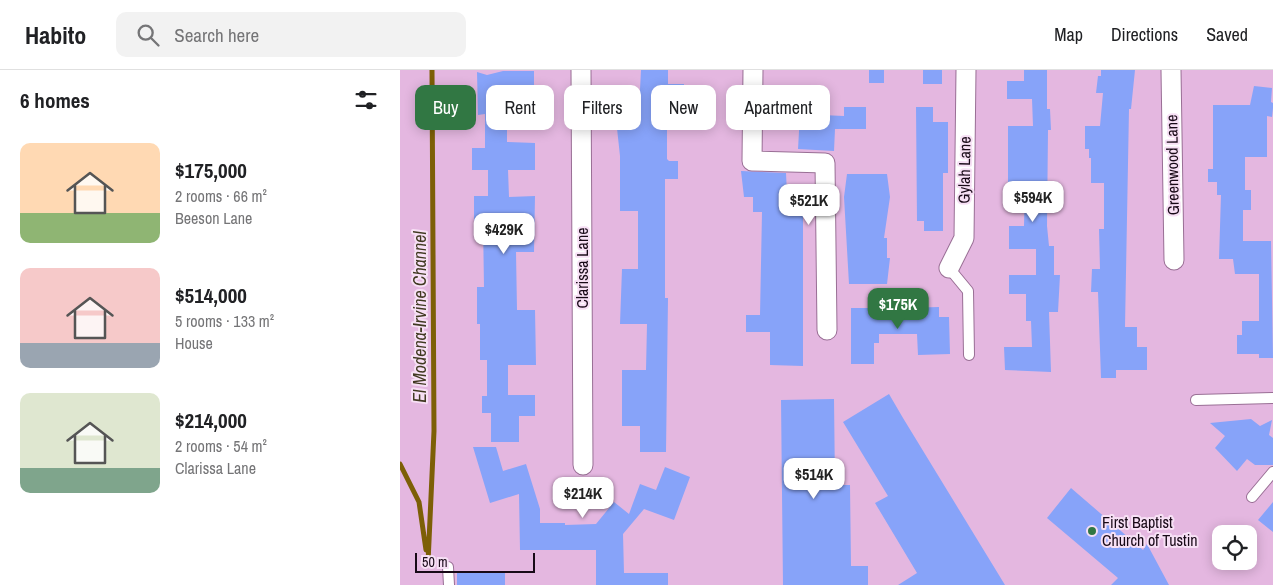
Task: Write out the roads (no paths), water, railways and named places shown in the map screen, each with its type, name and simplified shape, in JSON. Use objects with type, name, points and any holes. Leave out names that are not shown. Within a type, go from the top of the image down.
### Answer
[{"type":"street","name":"Clarissa Lane","points":[[581,70],[582,466]]},
{"type":"street","points":[[753,70],[752,161],[825,163],[827,330]]},
{"type":"street","name":"Gylah Lane","points":[[949,268],[964,238],[966,70]]},
{"type":"street","name":"Greenwood Lane","points":[[1171,70],[1174,260]]},
{"type":"lane","points":[[949,268],[968,291],[969,355]]},
{"type":"lane","points":[[1196,400],[1273,398]]},
{"type":"lane","points":[[1252,497],[1273,472]]},
{"type":"lane","points":[[448,568],[449,585]]},
{"type":"waterway","name":"El Modena-Irvine Channel","points":[[428,563],[434,431],[432,70]]},
{"type":"waterway","points":[[400,464],[419,502],[426,550]]},
{"type":"place","name":"First Baptist Church of Tustin","points":[[1092,531]]}]
